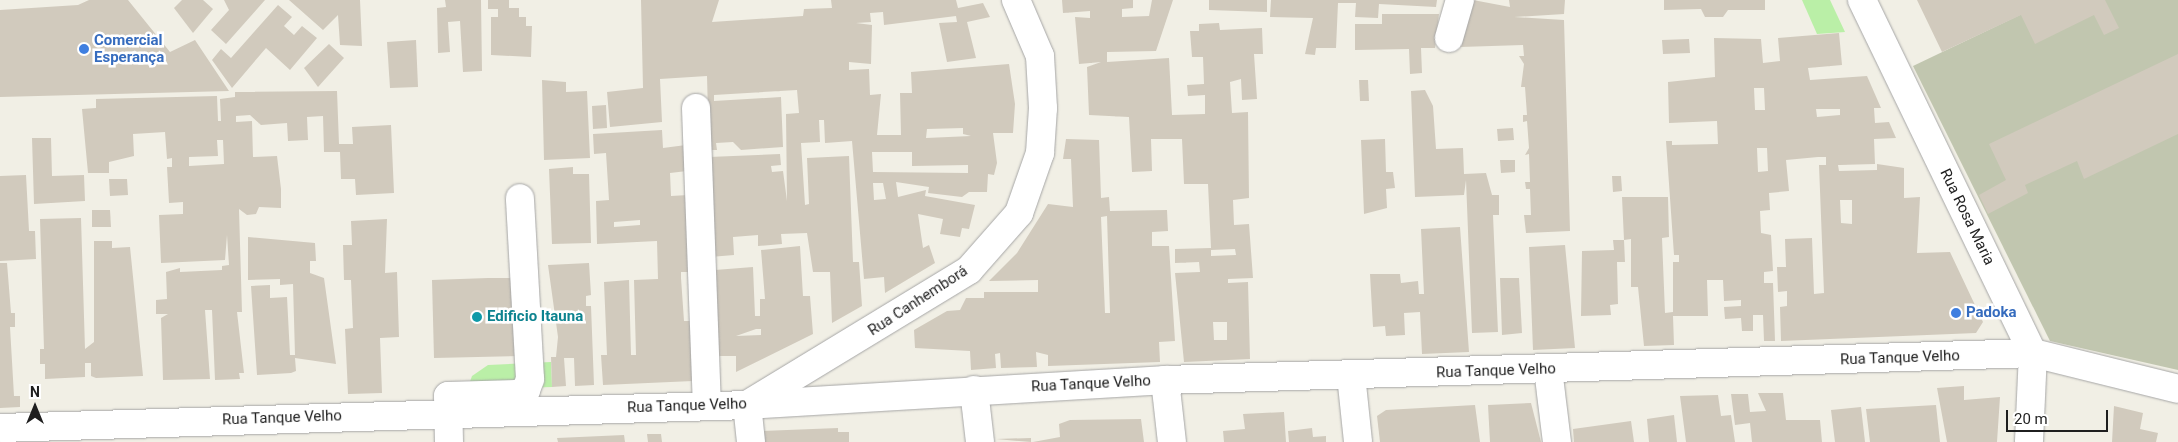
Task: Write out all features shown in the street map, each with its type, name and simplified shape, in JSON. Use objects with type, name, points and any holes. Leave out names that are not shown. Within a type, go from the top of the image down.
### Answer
[{"type":"street","name":"Rua Canhemborá","points":[[747,404],[968,270],[1018,213],[1040,153],[1043,108],[1040,56],[1016,0]]},
{"type":"street","points":[[1449,38],[1460,0]]},
{"type":"street","name":"Rua Rosa Maria","points":[[1862,0],[2034,353],[2029,442]]},
{"type":"street","points":[[696,108],[707,406]]},
{"type":"street","points":[[449,442],[446,413],[448,396],[517,394],[526,390],[530,379],[520,198]]},
{"type":"street","name":"Rua Tanque Velho","points":[[0,428],[132,433],[446,413],[707,406],[1165,380],[2034,353],[2178,389]]},
{"type":"street","points":[[1548,369],[1558,442]]},
{"type":"street","points":[[1351,375],[1358,442]]},
{"type":"street","points":[[1165,380],[1172,442]]},
{"type":"street","points":[[974,390],[980,442]]},
{"type":"street","points":[[747,404],[751,442]]},
{"type":"shaded area","points":[[2051,0],[2178,0],[2178,370],[2050,341],[1913,66]]},
{"type":"green space","points":[[1802,0],[1830,0],[1845,32],[1817,34]]},
{"type":"green space","points":[[551,362],[552,387],[467,390],[472,376],[488,365]]},
{"type":"building","name":"Comercial Esperança","points":[[89,0],[128,0],[170,52],[195,40],[229,91],[0,97],[0,10],[78,5]]},
{"type":"building","points":[[182,0],[203,0],[213,9],[193,33],[174,8]]},
{"type":"building","points":[[224,0],[265,0],[226,44],[211,30],[229,10]]},
{"type":"building","points":[[289,0],[360,0],[362,46],[340,45],[338,15],[323,30]]},
{"type":"building","points":[[445,0],[481,0],[482,71],[463,72],[460,21],[448,22],[450,52],[438,53],[437,8],[446,7]]},
{"type":"building","points":[[488,0],[509,0],[509,8],[519,8],[519,17],[526,17],[526,26],[532,26],[531,57],[491,55],[491,17],[498,17],[498,9],[488,9]]},
{"type":"building","points":[[641,0],[719,0],[712,22],[803,16],[804,9],[832,8],[831,0],[956,0],[958,8],[983,3],[990,17],[967,22],[976,58],[947,62],[939,23],[957,22],[956,16],[884,25],[883,12],[870,13],[871,22],[856,23],[872,25],[871,64],[849,62],[849,70],[869,69],[870,95],[881,94],[877,135],[901,135],[900,93],[912,93],[911,72],[1009,64],[1015,104],[1013,133],[993,133],[997,163],[994,175],[988,174],[987,192],[969,192],[962,197],[928,193],[929,187],[896,182],[898,197],[926,190],[925,196],[975,205],[969,229],[962,228],[960,237],[940,234],[943,219],[918,214],[923,248],[929,245],[935,263],[885,293],[884,277],[864,279],[852,141],[825,143],[824,120],[819,120],[820,142],[801,143],[805,205],[809,204],[807,158],[849,156],[853,262],[859,262],[862,306],[832,323],[830,272],[813,272],[807,233],[781,234],[782,244],[758,246],[758,235],[733,237],[734,255],[710,257],[709,157],[780,154],[781,165],[771,166],[772,172],[783,171],[787,201],[786,114],[799,113],[797,90],[714,95],[714,101],[781,97],[783,147],[741,150],[733,142],[716,143],[717,150],[709,150],[707,76],[660,79],[662,122],[610,127],[607,92],[643,88]],"holes":[[[963,128],[963,134],[971,136],[926,138],[927,129]],[[872,152],[912,152],[912,166],[968,165],[968,173],[873,172]],[[873,183],[883,183],[886,199],[874,200]]]},
{"type":"building","points":[[1062,0],[1133,0],[1133,8],[1122,9],[1122,17],[1149,16],[1152,0],[1173,0],[1156,51],[1107,52],[1107,62],[1169,58],[1172,115],[1205,114],[1205,95],[1188,96],[1187,85],[1204,84],[1203,57],[1192,57],[1190,31],[1199,31],[1199,24],[1219,23],[1220,30],[1262,28],[1263,54],[1254,54],[1257,99],[1242,100],[1241,79],[1230,82],[1232,113],[1248,112],[1249,198],[1233,200],[1234,225],[1249,224],[1253,278],[1228,279],[1228,283],[1248,282],[1250,359],[1184,362],[1175,273],[1200,272],[1199,262],[1175,263],[1175,249],[1211,248],[1208,184],[1184,184],[1182,139],[1151,139],[1152,171],[1132,172],[1129,117],[1089,115],[1087,67],[1101,62],[1079,64],[1075,17],[1090,18],[1090,11],[1063,13]],"holes":[[[1235,249],[1236,255],[1211,256],[1211,250]],[[1213,322],[1227,322],[1227,340],[1214,340]]]},
{"type":"building","points":[[1209,0],[1267,0],[1267,12],[1209,10]]},
{"type":"building","points":[[1271,0],[1437,0],[1436,7],[1379,4],[1378,18],[1355,17],[1356,3],[1338,3],[1336,48],[1316,48],[1315,55],[1305,54],[1313,18],[1270,17]]},
{"type":"building","points":[[1473,0],[1510,7],[1509,0],[1565,0],[1564,14],[1514,17],[1564,20],[1570,231],[1526,233],[1524,215],[1531,215],[1530,189],[1526,189],[1525,182],[1530,182],[1529,154],[1525,155],[1529,148],[1527,121],[1523,122],[1523,115],[1527,115],[1525,87],[1521,87],[1524,64],[1519,56],[1524,56],[1523,45],[1460,47]]},
{"type":"building","points":[[1664,0],[1765,0],[1765,10],[1728,10],[1723,17],[1705,17],[1701,9],[1664,10]]},
{"type":"building","points":[[1917,0],[2105,0],[2119,28],[2104,35],[2094,15],[2035,44],[2021,15],[1942,52]]},
{"type":"building","points":[[278,5],[292,17],[284,26],[294,35],[302,26],[317,38],[290,70],[266,48],[232,88],[212,60],[221,49],[231,58]]},
{"type":"building","points":[[1382,14],[1439,14],[1435,48],[1421,48],[1422,73],[1410,74],[1409,49],[1355,50],[1355,24],[1382,24]]},
{"type":"building","points":[[1839,33],[1842,65],[1808,68],[1810,80],[1867,76],[1881,108],[1874,108],[1875,123],[1889,122],[1896,138],[1874,139],[1875,164],[1838,165],[1839,171],[1877,170],[1877,164],[1904,168],[1904,198],[1920,197],[1917,253],[1950,252],[1983,322],[1976,333],[1781,341],[1780,307],[1787,306],[1787,291],[1778,292],[1777,267],[1786,267],[1785,239],[1812,238],[1814,294],[1824,293],[1819,165],[1826,165],[1826,157],[1818,157],[1786,160],[1789,191],[1769,193],[1770,210],[1760,211],[1761,233],[1771,235],[1773,271],[1764,272],[1764,283],[1773,283],[1775,341],[1764,341],[1763,315],[1753,315],[1753,331],[1742,331],[1741,318],[1725,319],[1724,307],[1741,306],[1741,300],[1724,301],[1723,280],[1707,280],[1708,316],[1673,316],[1674,345],[1644,346],[1638,287],[1631,287],[1631,239],[1624,240],[1622,197],[1668,197],[1669,237],[1662,238],[1665,313],[1673,312],[1673,262],[1679,262],[1679,255],[1674,255],[1666,141],[1672,141],[1672,145],[1718,144],[1717,121],[1669,123],[1668,82],[1715,77],[1714,38],[1761,39],[1763,63],[1780,61],[1778,38]],"holes":[[[1754,88],[1764,88],[1765,110],[1755,110]],[[1816,109],[1840,109],[1840,115],[1817,117]],[[1757,148],[1767,148],[1768,171],[1758,172]],[[1840,200],[1852,200],[1852,224],[1841,223]]]},
{"type":"building","points":[[1689,39],[1690,53],[1663,54],[1662,40]]},
{"type":"building","points":[[416,40],[418,87],[390,88],[387,42]]},
{"type":"building","points":[[329,44],[344,58],[318,87],[304,68]]},
{"type":"building","points":[[2178,54],[2178,134],[2084,179],[2077,161],[2025,185],[2028,193],[1988,214],[1979,195],[2006,180],[1989,144]]},
{"type":"building","points":[[542,80],[566,82],[566,92],[587,91],[590,158],[544,160]]},
{"type":"building","points":[[1359,80],[1368,80],[1369,101],[1360,101]]},
{"type":"building","points":[[1425,90],[1433,106],[1436,149],[1463,148],[1464,174],[1486,173],[1492,195],[1499,195],[1499,215],[1493,215],[1498,332],[1472,333],[1466,180],[1464,195],[1415,197],[1411,91]]},
{"type":"building","points":[[337,91],[339,144],[353,144],[352,127],[391,125],[394,193],[356,195],[355,179],[341,179],[340,152],[324,152],[323,116],[307,117],[308,140],[288,141],[287,123],[261,125],[250,115],[236,116],[236,122],[252,121],[253,157],[277,156],[281,189],[281,208],[259,207],[256,214],[247,215],[239,209],[242,312],[237,312],[244,373],[239,373],[240,379],[215,380],[212,310],[205,310],[210,379],[163,380],[161,318],[168,314],[156,314],[156,300],[167,299],[166,272],[180,268],[180,272],[222,270],[222,266],[229,265],[227,235],[225,260],[161,263],[159,215],[183,214],[183,202],[169,203],[167,167],[172,167],[172,158],[167,159],[165,132],[133,134],[134,156],[109,162],[109,173],[88,173],[82,109],[96,108],[96,99],[217,96],[218,121],[221,121],[220,99],[235,97],[235,92]],"holes":[[[217,140],[223,140],[224,164],[189,166],[189,157],[218,156]]]},
{"type":"building","points":[[606,105],[607,128],[593,129],[592,106]]},
{"type":"building","points":[[1513,128],[1514,140],[1498,141],[1497,129]]},
{"type":"building","points":[[662,130],[663,148],[686,145],[687,171],[670,173],[671,196],[688,195],[690,272],[681,272],[681,278],[684,321],[692,321],[693,381],[603,385],[601,355],[607,355],[604,282],[629,280],[631,355],[636,355],[634,280],[658,279],[657,241],[597,244],[596,201],[609,200],[606,153],[594,154],[593,134]],"holes":[[[640,220],[640,225],[614,227],[614,222]]]},
{"type":"building","points":[[32,138],[51,138],[52,176],[84,175],[85,201],[34,204]]},
{"type":"building","points":[[1066,139],[1099,140],[1101,198],[1109,197],[1110,211],[1167,210],[1168,231],[1152,232],[1152,246],[1169,246],[1175,341],[1159,342],[1160,362],[1048,366],[1048,355],[1036,352],[1037,367],[1001,368],[1000,353],[995,354],[996,368],[971,370],[970,351],[915,348],[914,330],[947,311],[960,310],[966,298],[984,298],[984,292],[1038,292],[1038,280],[989,281],[1017,253],[1048,204],[1073,207],[1071,159],[1063,159]],"holes":[[[1107,216],[1110,313],[1105,313],[1101,217]]]},
{"type":"building","points":[[1385,139],[1386,172],[1393,172],[1395,188],[1386,189],[1387,208],[1364,214],[1361,140]]},
{"type":"building","points":[[1500,160],[1515,160],[1515,172],[1501,173]]},
{"type":"building","points":[[573,167],[573,174],[589,174],[591,243],[552,244],[549,169]]},
{"type":"building","points":[[26,175],[29,231],[35,231],[36,259],[0,261],[0,176]]},
{"type":"building","points":[[1612,176],[1621,176],[1622,191],[1613,192]]},
{"type":"building","points":[[109,179],[127,179],[128,195],[110,196]]},
{"type":"building","points":[[92,210],[110,210],[111,227],[92,227]]},
{"type":"building","points":[[81,218],[85,349],[94,342],[94,241],[112,241],[112,248],[130,247],[143,376],[96,378],[91,376],[91,363],[85,363],[85,377],[45,379],[45,364],[40,364],[40,349],[44,349],[40,219]]},
{"type":"building","points":[[387,219],[385,273],[397,272],[399,337],[380,338],[382,393],[348,394],[345,329],[353,328],[351,280],[344,280],[343,245],[352,245],[351,221]]},
{"type":"building","points":[[1460,227],[1469,352],[1422,354],[1420,312],[1404,313],[1405,335],[1386,336],[1385,326],[1373,327],[1370,274],[1400,274],[1401,283],[1418,281],[1419,294],[1424,294],[1421,229]]},
{"type":"building","points":[[248,237],[315,243],[316,261],[310,261],[310,273],[324,278],[336,364],[295,358],[296,371],[257,375],[251,286],[270,285],[270,298],[287,297],[290,355],[295,355],[293,284],[280,285],[280,279],[248,280]]},
{"type":"building","points":[[1613,240],[1624,240],[1625,262],[1617,262],[1618,304],[1610,305],[1611,315],[1581,316],[1582,251],[1614,250]]},
{"type":"building","points":[[1565,245],[1575,348],[1533,350],[1529,247]]},
{"type":"building","points":[[800,246],[803,296],[810,296],[813,334],[736,372],[736,356],[719,356],[715,270],[753,267],[755,316],[760,316],[760,299],[765,299],[761,250]],"holes":[[[756,329],[761,329],[761,335],[736,336]]]},
{"type":"building","points":[[0,263],[7,263],[11,313],[15,313],[15,327],[10,327],[14,396],[20,396],[20,407],[0,408]]},
{"type":"building","points":[[589,263],[591,295],[586,296],[586,306],[591,306],[594,385],[575,386],[574,358],[564,358],[566,386],[552,387],[551,357],[556,357],[558,337],[548,265]]},
{"type":"building","name":"Edificio Itauna","points":[[519,278],[521,356],[434,358],[432,280]]},
{"type":"building","points":[[1500,278],[1519,278],[1522,333],[1502,335]]},
{"type":"building","points":[[1964,386],[1964,400],[2000,397],[1997,442],[1947,442],[1937,388]]},
{"type":"building","points":[[1758,393],[1783,393],[1786,420],[1820,420],[1822,442],[1752,442],[1750,423],[1735,425],[1731,394],[1748,394],[1750,412],[1766,411]]},
{"type":"building","points":[[1718,395],[1721,416],[1731,415],[1735,442],[1686,442],[1680,396]]},
{"type":"building","points":[[1531,403],[1541,442],[1490,442],[1488,405]]},
{"type":"building","points":[[1475,405],[1480,442],[1380,442],[1377,416],[1386,410]]},
{"type":"building","points":[[1936,405],[1940,442],[1870,442],[1866,409]]},
{"type":"building","points":[[2114,406],[2143,413],[2140,429],[2158,433],[2156,442],[2112,442]]},
{"type":"building","points":[[1861,407],[1865,442],[1835,442],[1831,410]]},
{"type":"building","points":[[1284,412],[1286,442],[1224,442],[1223,431],[1245,429],[1243,414]]},
{"type":"building","points":[[1674,415],[1677,442],[1649,442],[1647,419]]},
{"type":"building","points":[[1141,419],[1144,442],[1033,442],[1060,437],[1059,424],[1070,420]]},
{"type":"building","points":[[1631,421],[1634,442],[1574,442],[1573,429]]},
{"type":"building","points":[[838,428],[838,432],[849,432],[849,442],[762,442],[760,431]]},
{"type":"building","points":[[1312,428],[1313,437],[1326,436],[1326,442],[1289,442],[1288,431]]},
{"type":"building","points":[[647,434],[661,434],[662,442],[648,442]]},
{"type":"building","points":[[624,435],[625,442],[558,442],[557,438]]},
{"type":"building","points":[[1031,438],[1031,442],[996,439]]},
{"type":"place","name":"Comercial Esperança","points":[[84,49]]},
{"type":"place","name":"Padoka","points":[[1956,313]]},
{"type":"place","name":"Edificio Itauna","points":[[477,317]]}]
